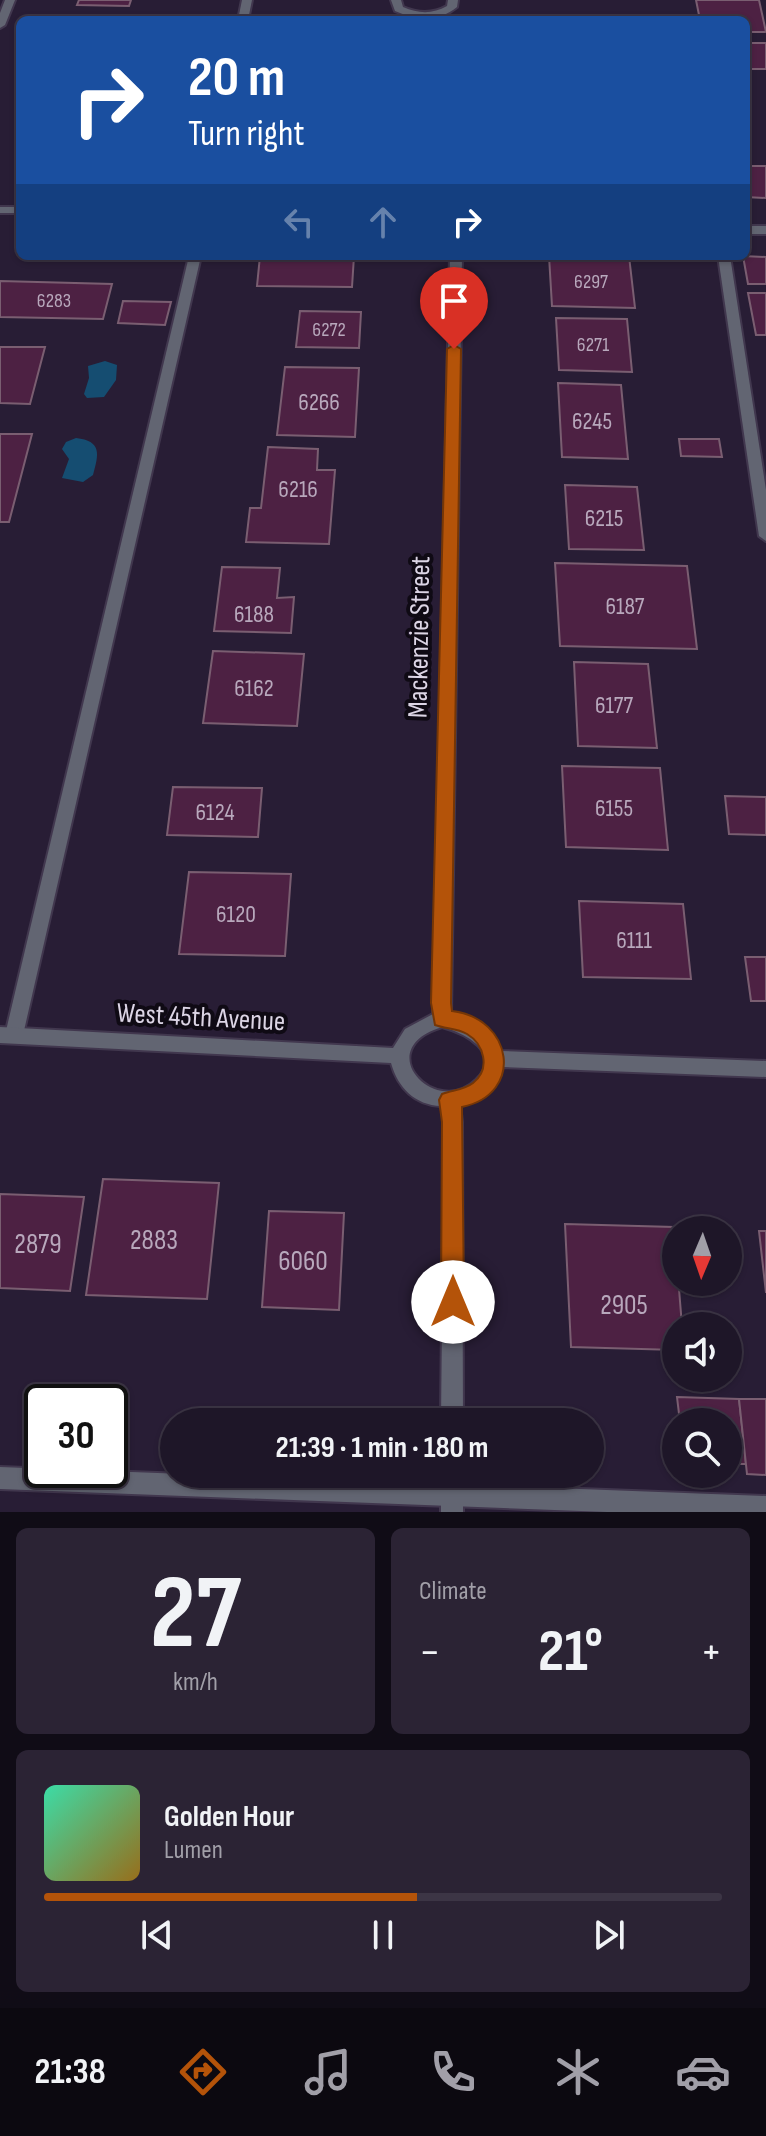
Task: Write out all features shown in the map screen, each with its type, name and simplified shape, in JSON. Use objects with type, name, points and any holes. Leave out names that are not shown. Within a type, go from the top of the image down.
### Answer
[{"type":"street","points":[[0,25],[10,0]]},
{"type":"street","points":[[396,0],[399,9],[407,13],[428,15],[447,11],[452,7],[453,0]]},
{"type":"street","points":[[7,1035],[194,260]]},
{"type":"street","name":"Mackenzie Street","points":[[442,1019],[456,260]]},
{"type":"street","points":[[725,260],[766,536]]},
{"type":"street","points":[[442,1019],[461,1021],[478,1029],[490,1043],[495,1059],[492,1075],[483,1088],[468,1097],[450,1100],[429,1097],[412,1088],[402,1073],[399,1056],[404,1041],[413,1030],[442,1019]]},
{"type":"street","name":"West 45th Avenue","points":[[7,1035],[399,1056]]},
{"type":"street","points":[[495,1059],[766,1069]]},
{"type":"street","points":[[450,1100],[453,1122],[452,1408]]},
{"type":"street","points":[[0,1478],[766,1507]]},
{"type":"water","points":[[105,361],[117,365],[116,380],[104,397],[87,398],[84,394],[89,378],[88,366]]},
{"type":"water","points":[[76,438],[90,442],[96,450],[93,475],[83,482],[62,478],[69,459],[62,449],[66,442]]},
{"type":"building","points":[[79,0],[131,0],[129,6],[77,5]]},
{"type":"building","points":[[696,0],[759,0],[766,32],[750,32],[750,16],[699,16]]},
{"type":"building","points":[[750,43],[766,43],[766,69],[750,69]]},
{"type":"building","points":[[750,166],[766,166],[766,198],[750,197]]},
{"type":"building","points":[[750,256],[766,257],[766,284],[748,284],[744,260],[750,260]]},
{"type":"building","points":[[260,260],[354,260],[352,287],[257,286]]},
{"type":"building","points":[[549,260],[629,260],[635,308],[552,306]]},
{"type":"building","points":[[0,281],[112,284],[103,319],[0,317]]},
{"type":"building","points":[[748,293],[766,293],[766,335],[756,335]]},
{"type":"building","points":[[123,301],[171,302],[165,325],[118,323]]},
{"type":"building","points":[[300,311],[361,312],[359,348],[296,347]]},
{"type":"building","points":[[556,318],[627,319],[632,372],[559,370]]},
{"type":"building","points":[[0,347],[45,347],[30,404],[0,403]]},
{"type":"building","points":[[285,367],[359,368],[355,437],[277,435]]},
{"type":"building","points":[[558,383],[621,385],[628,459],[562,457]]},
{"type":"building","points":[[0,434],[32,434],[9,522],[0,522]]},
{"type":"building","points":[[679,439],[719,439],[722,457],[681,456]]},
{"type":"building","points":[[268,447],[318,449],[317,470],[335,470],[329,544],[246,542],[250,508],[261,508]]},
{"type":"building","points":[[565,485],[637,487],[644,550],[569,549]]},
{"type":"building","points":[[555,563],[687,566],[697,649],[560,646]]},
{"type":"building","points":[[222,567],[280,568],[277,598],[294,597],[291,633],[214,631]]},
{"type":"building","points":[[213,651],[304,654],[297,726],[203,723]]},
{"type":"building","points":[[574,662],[648,664],[657,748],[578,746]]},
{"type":"building","points":[[562,766],[660,768],[668,850],[566,847]]},
{"type":"building","points":[[173,787],[262,788],[258,837],[167,835]]},
{"type":"building","points":[[725,796],[766,797],[766,835],[729,834]]},
{"type":"building","points":[[189,872],[291,874],[285,956],[179,954]]},
{"type":"building","points":[[579,901],[683,904],[691,979],[583,977]]},
{"type":"building","points":[[745,957],[766,957],[766,1001],[751,1001]]},
{"type":"building","points":[[103,1179],[219,1183],[207,1299],[86,1295]]},
{"type":"building","points":[[0,1194],[84,1197],[70,1291],[0,1288]]},
{"type":"building","points":[[269,1211],[344,1213],[339,1310],[262,1307]]},
{"type":"building","points":[[565,1224],[662,1227],[662,1296],[680,1296],[681,1312],[662,1312],[662,1350],[571,1347]]},
{"type":"building","points":[[759,1231],[766,1231],[766,1293]]},
{"type":"building","points":[[677,1397],[739,1399],[740,1408],[678,1408]]},
{"type":"building","points":[[739,1399],[766,1399],[766,1475],[747,1474]]},
{"type":"building","points":[[742,1427],[746,1464],[742,1464]]},
{"type":"route","points":[[453,1302],[453,1122],[450,1100],[468,1097],[483,1088],[492,1075],[495,1059],[490,1043],[478,1029],[461,1021],[442,1019],[441,1003],[454,349]]}]
